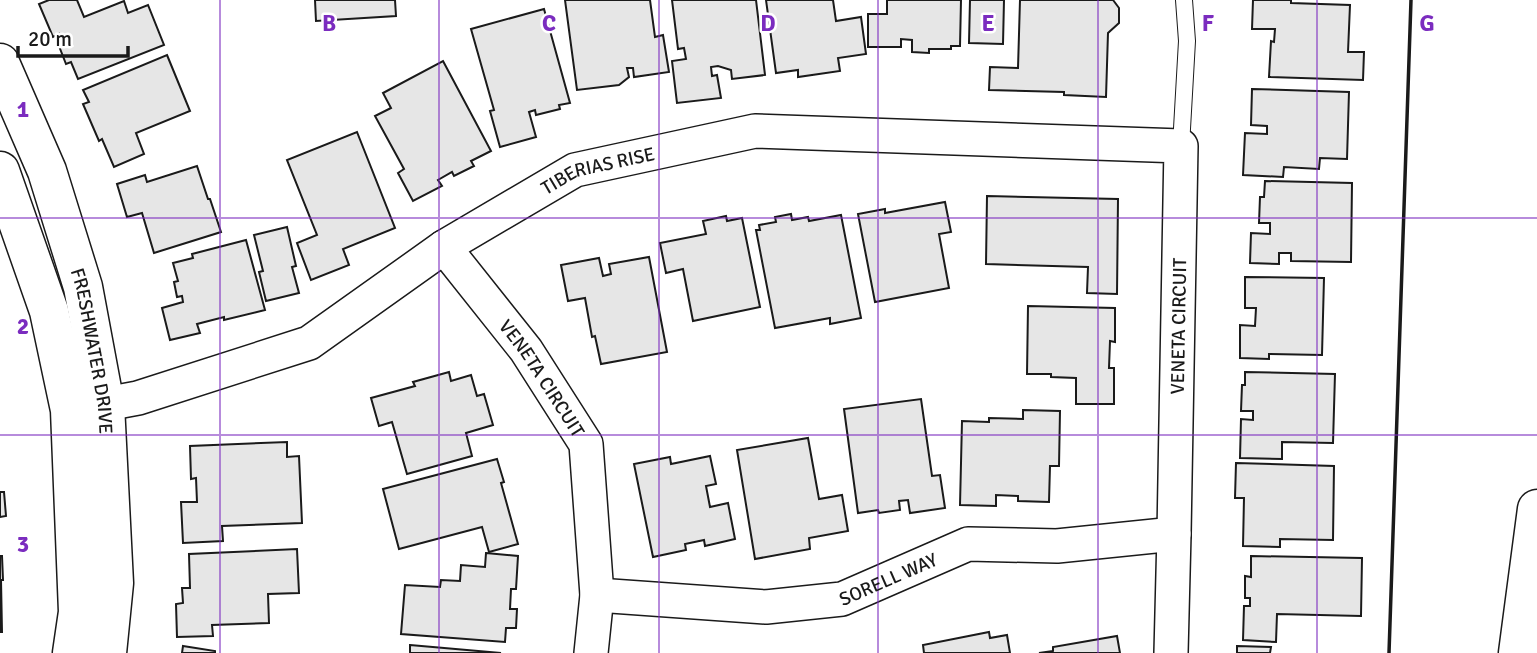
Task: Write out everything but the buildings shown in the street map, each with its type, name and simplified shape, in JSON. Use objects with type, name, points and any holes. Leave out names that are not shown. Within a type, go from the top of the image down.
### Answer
[{"type":"main road","name":"FRESHWATER DRIVE","points":[[0,63],[47,171],[83,287],[88,408],[78,612],[72,653]]},
{"type":"main road","name":"FRESHWATER DRIVE","points":[[2,180],[49,311],[88,408],[114,583],[107,653]]},
{"type":"main road","points":[[1518,653],[1537,509]]},
{"type":"street","name":"TIBERIAS RISE","points":[[88,408],[138,398],[309,343],[444,247],[575,170],[755,131],[1181,146]]},
{"type":"street","name":"VENETA CIRCUIT","points":[[1171,653],[1181,146]]},
{"type":"street","points":[[2,180],[47,171]]},
{"type":"street","name":"VENETA CIRCUIT","points":[[444,247],[526,350],[586,444],[597,595],[591,653]]},
{"type":"street","name":"SORELL WAY","points":[[597,595],[766,607],[842,599],[968,544],[1057,546],[1174,534]]},
{"type":"lane","name":"VENETA CIRCUIT","points":[[1181,146],[1187,41],[1184,0]]},
{"type":"wall","points":[[1389,653],[1411,0]]}]
